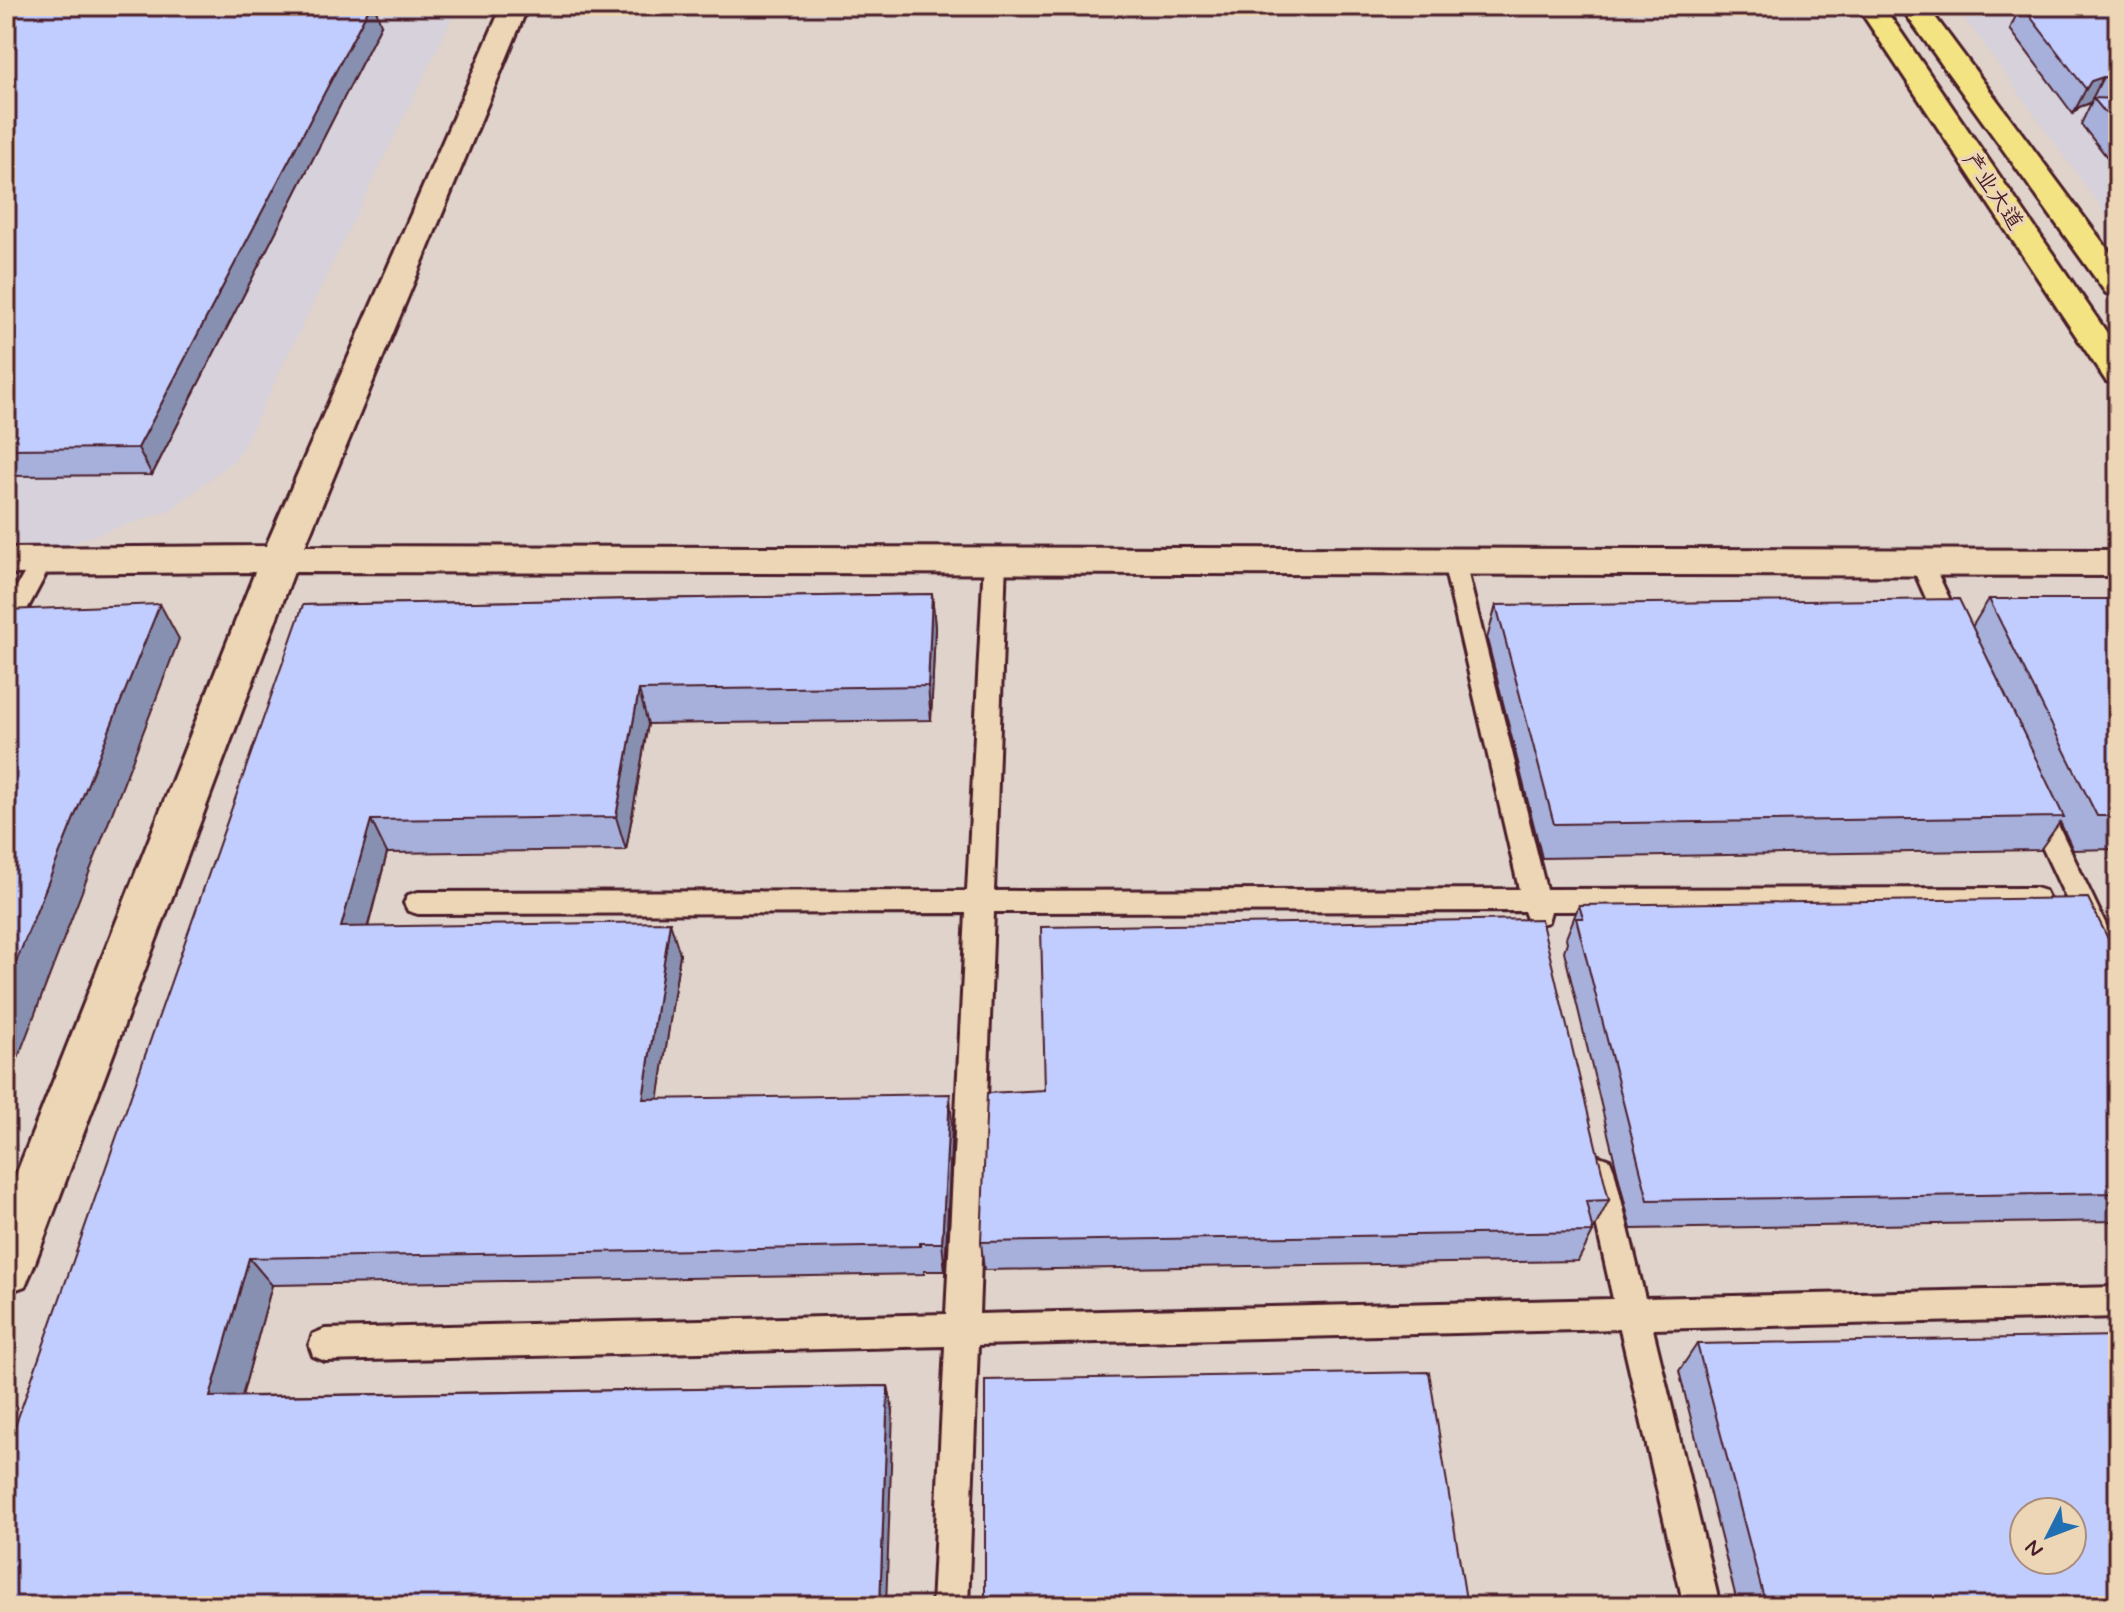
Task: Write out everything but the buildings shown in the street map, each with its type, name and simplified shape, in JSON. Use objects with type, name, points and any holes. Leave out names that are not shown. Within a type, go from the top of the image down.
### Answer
[{"type":"main road","name":"产业大道","points":[[1870,6],[2118,374]]},
{"type":"main road","name":"产业大道","points":[[1913,6],[2118,286]]},
{"type":"street","points":[[6,1268],[280,559],[515,6]]},
{"type":"street","points":[[24,561],[2118,563]]},
{"type":"lane","points":[[950,1606],[995,560]]},
{"type":"lane","points":[[6,628],[24,561]]},
{"type":"lane","points":[[1454,562],[1545,946]]},
{"type":"lane","points":[[1921,562],[1960,647]]},
{"type":"lane","points":[[2027,787],[2118,980]]},
{"type":"lane","points":[[418,903],[2080,899]]},
{"type":"lane","points":[[1593,1145],[1702,1606]]},
{"type":"lane","points":[[325,1345],[2118,1302]]},
{"type":"shaded area","points":[[6,6],[458,6],[238,457],[170,510],[65,545],[6,545]]},
{"type":"shaded area","points":[[1956,6],[2118,6],[2118,231]]}]
